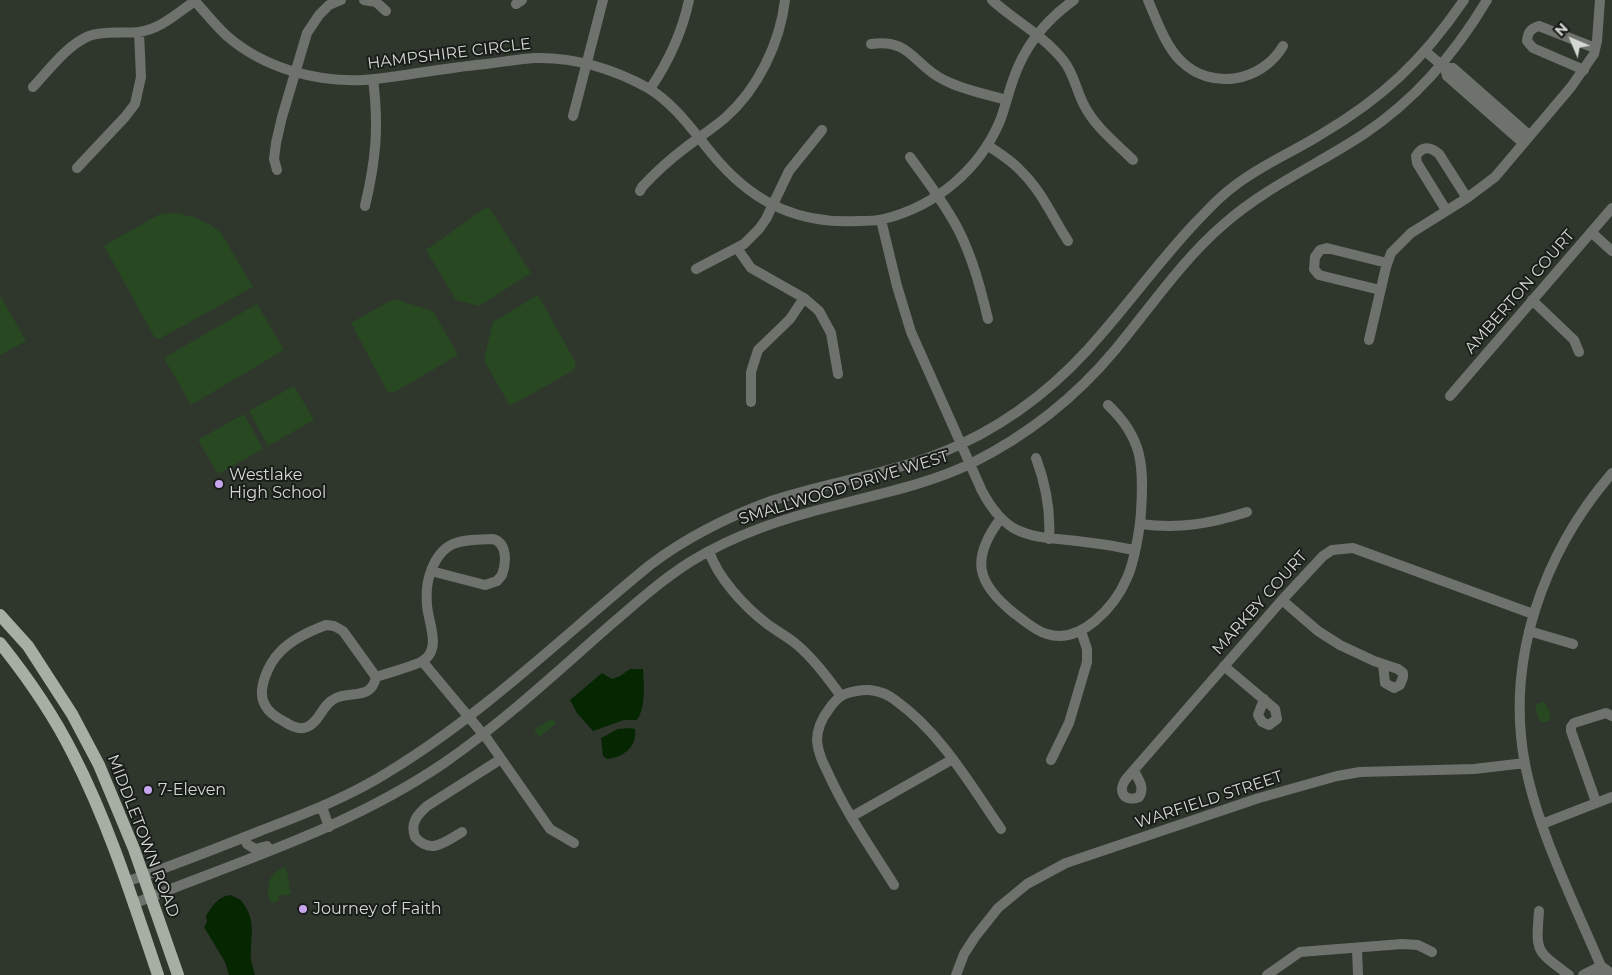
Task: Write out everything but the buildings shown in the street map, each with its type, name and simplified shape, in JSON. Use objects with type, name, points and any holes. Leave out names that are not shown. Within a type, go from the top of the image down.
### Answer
[{"type":"main road","name":"MIDDLETOWN ROAD","points":[[0,615],[28,646],[72,714],[99,765],[134,849],[178,975]]},
{"type":"main road","points":[[0,637],[13,645],[28,646]]},
{"type":"main road","name":"MIDDLETOWN ROAD","points":[[0,643],[22,670],[73,753],[89,787],[126,882],[158,975]]},
{"type":"street","points":[[33,87],[64,54],[89,36],[107,32],[139,32],[166,22],[195,0]]},
{"type":"street","name":"HAMPSHIRE CIRCLE","points":[[195,0],[228,37],[246,50],[295,72],[341,80],[373,80],[534,58],[565,60],[616,73],[650,90],[676,111],[737,181],[773,206],[802,216],[826,221],[882,220],[913,210],[938,196],[962,177],[988,145],[1000,122],[1018,67],[1038,34],[1058,13],[1074,0]]},
{"type":"street","points":[[277,170],[274,160],[276,143],[307,33],[313,22],[324,10],[340,0]]},
{"type":"street","points":[[364,0],[376,2],[386,11]]},
{"type":"street","points":[[573,116],[603,0]]},
{"type":"street","points":[[650,90],[675,47],[682,30],[689,0]]},
{"type":"street","points":[[640,191],[662,167],[732,111],[767,61],[776,40],[785,0]]},
{"type":"street","points":[[992,0],[1010,16],[1038,34],[1052,46],[1072,73],[1082,103],[1094,120],[1133,160]]},
{"type":"street","points":[[1148,0],[1177,57],[1187,67],[1206,76],[1232,79],[1252,74],[1270,62],[1283,46]]},
{"type":"street","name":"SMALLWOOD DRIVE WEST","points":[[126,882],[322,807],[390,772],[430,746],[469,717],[650,565],[675,546],[699,533],[726,519],[772,501],[887,471],[934,456],[961,445],[995,427],[1058,380],[1104,332],[1179,241],[1214,204],[1233,187],[1260,168],[1358,112],[1390,86],[1426,52],[1464,0]]},
{"type":"street","name":"SMALLWOOD DRIVE WEST","points":[[133,904],[330,827],[359,813],[446,762],[536,691],[654,587],[709,551],[739,536],[782,520],[932,479],[970,464],[1025,432],[1053,412],[1082,386],[1114,352],[1195,252],[1223,225],[1272,188],[1364,133],[1398,108],[1443,66],[1487,0]]},
{"type":"street","points":[[1369,340],[1380,290],[1391,253],[1402,240],[1467,198],[1495,177],[1560,101],[1591,60],[1595,48],[1600,0]]},
{"type":"street","points":[[1584,70],[1533,48],[1527,42],[1530,31],[1532,28],[1539,26],[1595,48]]},
{"type":"street","points":[[77,168],[135,104],[141,78],[139,32]]},
{"type":"street","points":[[871,44],[886,43],[897,45],[942,80],[1006,100]]},
{"type":"street","points":[[1426,52],[1443,66],[1452,68],[1526,139]]},
{"type":"street","points":[[365,206],[377,137],[377,113],[373,80]]},
{"type":"street","points":[[696,269],[737,248],[750,239],[759,229],[773,206],[789,171],[822,130]]},
{"type":"street","points":[[988,145],[1012,162],[1027,176],[1068,241]]},
{"type":"street","points":[[1446,210],[1417,164],[1416,156],[1422,149],[1433,149],[1439,154],[1467,198]]},
{"type":"street","points":[[910,157],[938,196],[959,230],[988,319]]},
{"type":"street","name":"AMBERTON COURT","points":[[1450,396],[1612,208]]},
{"type":"street","points":[[882,220],[896,286],[911,332],[990,505],[1000,518],[1023,533],[1032,536],[1089,542],[1134,550]]},
{"type":"street","points":[[1591,232],[1612,251]]},
{"type":"street","points":[[737,248],[751,268],[817,307],[828,325],[833,340],[838,374]]},
{"type":"street","points":[[1380,290],[1319,276],[1314,269],[1315,257],[1320,250],[1327,248],[1387,263]]},
{"type":"street","points":[[751,402],[751,372],[758,350],[790,319],[804,298]]},
{"type":"street","points":[[1532,300],[1574,340],[1579,352]]},
{"type":"street","points":[[1000,518],[985,541],[982,553],[983,575],[996,598],[1046,634],[1059,636],[1081,631],[1100,616],[1123,587],[1131,569],[1140,524],[1142,472],[1139,450],[1127,427],[1108,405]]},
{"type":"street","points":[[1036,458],[1045,482],[1048,499],[1049,539]]},
{"type":"street","points":[[1600,970],[1542,824],[1533,795],[1525,763],[1521,725],[1521,687],[1529,630],[1548,574],[1562,543],[1589,501],[1612,473]]},
{"type":"street","points":[[1140,524],[1171,527],[1196,525],[1247,512]]},
{"type":"street","points":[[376,677],[422,661],[431,651],[433,642],[426,604],[428,584],[431,571],[434,563],[442,552],[455,542],[493,539],[500,542],[503,549],[502,575],[497,581],[489,585],[431,571]]},
{"type":"street","name":"MARKBY COURT","points":[[1134,772],[1282,600],[1323,556],[1332,550],[1353,548],[1533,614]]},
{"type":"street","points":[[709,551],[717,569],[744,603],[766,624],[804,652],[841,696]]},
{"type":"street","points":[[1282,600],[1318,631],[1340,645],[1352,652],[1383,664]]},
{"type":"street","points":[[326,625],[334,626],[343,631],[376,677],[375,684],[369,691],[336,698],[326,705],[311,725],[300,728],[274,715],[262,699],[267,671],[280,652],[294,640],[326,625]]},
{"type":"street","points":[[1529,630],[1573,644]]},
{"type":"street","points":[[1051,760],[1069,723],[1087,662],[1087,649],[1081,631]]},
{"type":"street","points":[[422,661],[483,734],[550,829],[574,843]]},
{"type":"street","points":[[1224,666],[1264,699]]},
{"type":"street","points":[[894,885],[851,817],[823,762],[817,740],[819,728],[825,714],[841,696],[869,689],[889,695],[896,700],[924,726],[953,759],[1001,829]]},
{"type":"street","points":[[1596,802],[1571,727],[1574,723],[1606,713],[1612,716]]},
{"type":"street","points":[[462,832],[441,844],[426,846],[415,837],[413,826],[418,815],[427,806],[501,759]]},
{"type":"street","points":[[851,817],[953,759]]},
{"type":"street","name":"WARFIELD STREET","points":[[956,975],[964,954],[975,936],[998,908],[1027,884],[1066,863],[1259,798],[1337,776],[1360,772],[1474,770],[1525,763]]},
{"type":"street","points":[[1542,824],[1612,797]]},
{"type":"street","points":[[244,837],[251,848],[259,849],[314,828],[330,827],[322,807]]},
{"type":"street","points":[[1539,911],[1537,940],[1539,949],[1544,957],[1568,975]]},
{"type":"street","points":[[1267,975],[1300,952],[1402,944],[1418,946],[1432,952]]},
{"type":"street","points":[[1357,948],[1358,975]]},
{"type":"street","points":[[1583,975],[1600,970],[1612,974]]},
{"type":"shaded area","points":[[485,208],[490,209],[531,273],[479,306],[456,300],[426,250]]},
{"type":"shaded area","points":[[177,213],[209,224],[221,233],[253,287],[161,338],[155,338],[104,246],[160,214]]},
{"type":"shaded area","points":[[0,295],[26,341],[0,355]]},
{"type":"shaded area","points":[[538,295],[576,363],[574,370],[510,406],[484,360],[493,322]]},
{"type":"shaded area","points":[[394,299],[433,311],[458,355],[393,393],[387,391],[351,323]]},
{"type":"shaded area","points":[[257,304],[284,350],[191,405],[164,358]]},
{"type":"shaded area","points":[[294,386],[314,420],[268,446],[249,411]]},
{"type":"shaded area","points":[[244,414],[263,449],[218,474],[198,440]]},
{"type":"shaded area","points":[[630,669],[643,669],[644,688],[640,715],[637,720],[624,720],[593,731],[577,713],[570,700],[602,673],[612,679]]},
{"type":"shaded area","points":[[1543,702],[1546,704],[1551,717],[1549,721],[1542,722],[1539,720],[1535,706]]},
{"type":"shaded area","points":[[552,718],[556,724],[539,737],[534,730]]},
{"type":"shaded area","points":[[618,729],[635,729],[632,746],[619,756],[607,759],[603,756],[601,738]]},
{"type":"shaded area","points":[[286,867],[291,894],[278,896],[279,901],[271,903],[268,891],[269,881],[276,872]]},
{"type":"shaded area","points":[[231,895],[242,901],[250,917],[252,930],[251,960],[255,975],[229,975],[225,962],[204,927],[207,922],[206,916],[213,905],[222,897]]},
{"type":"place","name":"Westlake High School","points":[[219,484]]},
{"type":"place","name":"7-Eleven","points":[[148,790]]},
{"type":"place","name":"Journey of Faith","points":[[303,909]]}]
